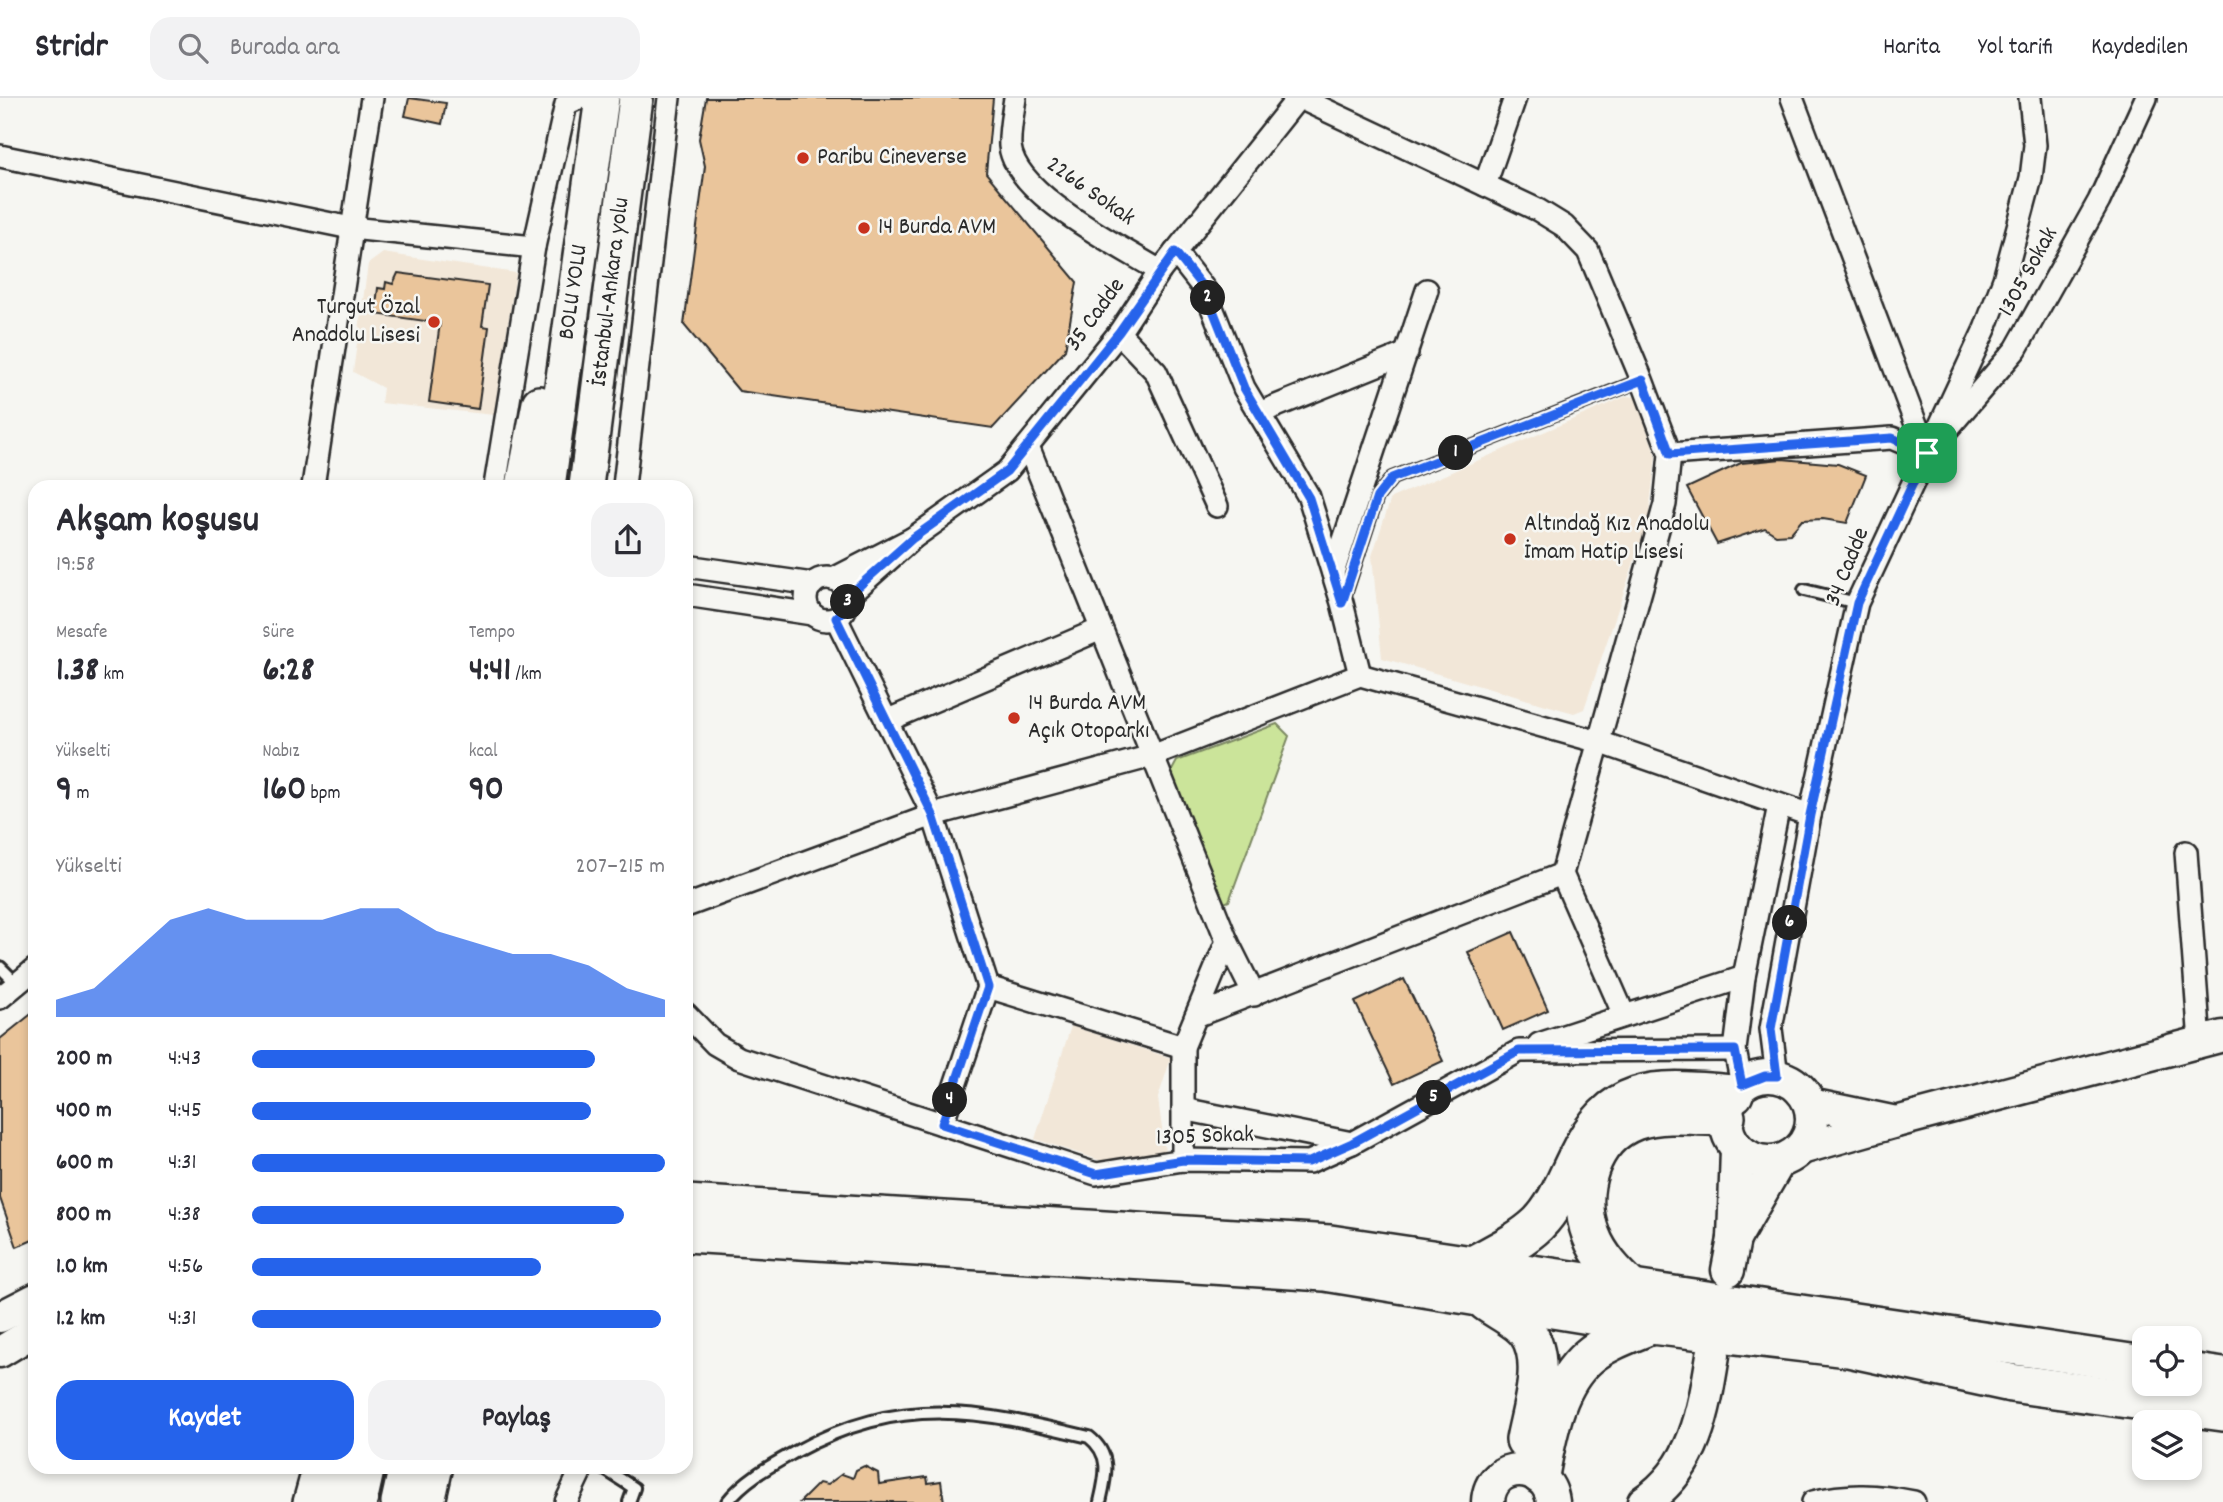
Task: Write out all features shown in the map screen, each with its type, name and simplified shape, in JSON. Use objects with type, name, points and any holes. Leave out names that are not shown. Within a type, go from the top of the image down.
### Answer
[{"type":"highway","name":"BOLU YOLU","points":[[549,480],[602,98]]},
{"type":"highway","name":"İstanbul-Ankara yolu","points":[[587,480],[636,98]]},
{"type":"highway","points":[[524,480],[532,433],[582,231]]},
{"type":"highway","points":[[602,368],[608,480]]},
{"type":"highway","points":[[1476,1283],[1537,1224],[1556,1199],[1594,1127],[1628,1097],[1668,1088],[1735,1111]]},
{"type":"highway","points":[[1633,1290],[1614,1271],[1591,1235],[1585,1200],[1590,1166],[1609,1137],[1636,1120],[1735,1111]]},
{"type":"highway","points":[[693,1204],[1331,1244],[1476,1283],[1651,1325],[1848,1348],[2011,1383],[2223,1412]]},
{"type":"highway","points":[[693,1233],[1476,1283],[1633,1290],[2132,1363]]},
{"type":"highway","points":[[1476,1283],[1525,1330],[1536,1351],[1537,1482]]},
{"type":"highway","points":[[1537,1482],[1559,1399],[1577,1371],[1588,1357],[1602,1348],[1651,1325]]},
{"type":"highway","points":[[2202,1374],[2223,1377]]},
{"type":"highway","points":[[330,1502],[336,1474]]},
{"type":"highway","points":[[360,1502],[366,1474]]},
{"type":"highway","points":[[398,1502],[404,1474]]},
{"type":"highway","points":[[428,1502],[434,1474]]},
{"type":"main road","points":[[1735,1111],[1756,1161],[1790,1155],[1896,1122],[2212,1040]]},
{"type":"main road","points":[[1728,1270],[1734,1239],[1735,1111],[1765,1076],[1777,1076],[1797,1086],[1810,1104],[1812,1127],[1734,1239]]},
{"type":"main road","points":[[1810,1104],[1896,1122]]},
{"type":"main road","points":[[0,1352],[26,1307]]},
{"type":"main road","points":[[1644,1502],[1674,1477],[1688,1454],[1699,1428],[1713,1355]]},
{"type":"main road","points":[[1487,1501],[1492,1484],[1499,1476],[1537,1482]]},
{"type":"street","points":[[314,480],[372,98]]},
{"type":"street","points":[[496,480],[534,247],[566,104],[579,98]]},
{"type":"street","points":[[625,480],[669,98]]},
{"type":"street","name":"2266 Sokak","points":[[1015,98],[1010,146],[1023,178],[1047,200],[1160,271]]},
{"type":"street","points":[[1299,98],[1538,210],[1564,226],[1588,251],[1643,380],[1670,454],[1665,504],[1562,874],[1624,1015]]},
{"type":"street","name":"35 Cadde","points":[[913,538],[1007,471],[1119,332],[1160,271],[1299,98]]},
{"type":"street","points":[[1485,185],[1515,98]]},
{"type":"street","points":[[1791,98],[1927,453]]},
{"type":"street","name":"34 Cadde","points":[[1777,1076],[1771,1029],[1810,815],[1857,603],[1985,329],[2022,218],[2035,145],[2030,98]]},
{"type":"street","name":"1305 Sokak","points":[[1927,453],[2016,349],[2099,201],[2146,98]]},
{"type":"street","points":[[0,156],[351,228],[534,247]]},
{"type":"street","points":[[1175,252],[1205,290],[1244,388],[1309,498],[1342,603],[1360,675]]},
{"type":"street","points":[[1333,573],[1427,290]]},
{"type":"street","points":[[1119,332],[1156,372],[1217,506]]},
{"type":"street","points":[[1259,413],[1407,353]]},
{"type":"street","points":[[1670,454],[1892,438],[1927,453]]},
{"type":"street","points":[[1028,446],[1227,941],[1254,995]]},
{"type":"street","points":[[812,614],[806,602],[823,582],[913,538]]},
{"type":"street","points":[[693,596],[812,614],[823,620],[836,618],[845,609],[848,596],[913,538]]},
{"type":"street","points":[[693,567],[823,582],[843,586],[848,596]]},
{"type":"street","points":[[836,618],[933,815],[988,987],[942,1124]]},
{"type":"street","points":[[887,721],[1101,629]]},
{"type":"street","points":[[693,903],[933,815],[1152,755],[1360,675],[1599,742],[1810,815]]},
{"type":"street","points":[[1735,1111],[1735,1050],[1744,977],[1779,805]]},
{"type":"street","points":[[2186,852],[2212,1040]]},
{"type":"street","points":[[1196,1016],[1562,874]]},
{"type":"street","points":[[1183,1160],[1183,1047],[1227,941]]},
{"type":"street","points":[[0,998],[28,975]]},
{"type":"street","points":[[1519,1051],[1744,977]]},
{"type":"street","points":[[988,987],[1183,1047]]},
{"type":"street","name":"1305 Sokak","points":[[693,1021],[715,1044],[739,1058],[1096,1174],[1183,1160],[1309,1162],[1352,1143],[1519,1051],[1735,1050]]},
{"type":"street","points":[[1184,1109],[1352,1143]]},
{"type":"street","points":[[304,1502],[312,1474]]},
{"type":"street","points":[[566,1502],[579,1474]]},
{"type":"street","points":[[1813,1502],[1843,1494],[1882,1496],[1914,1502]]},
{"type":"lane","points":[[1342,603],[1377,497],[1392,478],[1643,380]]},
{"type":"lane","points":[[1804,590],[1857,603]]},
{"type":"lane","points":[[0,967],[17,984]]},
{"type":"lane","points":[[727,1502],[759,1472],[854,1424],[898,1413],[948,1412],[1010,1418],[1089,1437],[1099,1444],[1106,1458],[1106,1474],[1100,1502]]},
{"type":"lane","points":[[612,1474],[634,1488],[629,1502]]},
{"type":"shaded area","name":"Turgut Özal Anadolu Lisesi","points":[[383,253],[516,273],[494,415],[381,403],[383,388],[353,372],[368,264]]},
{"type":"shaded area","name":"Altındağ Kız Anadolu İmam Hatip Lisesi","points":[[1627,396],[1636,397],[1656,456],[1648,521],[1584,709],[1574,713],[1382,658],[1372,556],[1391,498]]},
{"type":"shaded area","points":[[1071,1026],[1171,1058],[1158,1098],[1165,1152],[1102,1161],[1035,1139]]},
{"type":"green space","points":[[1277,724],[1289,736],[1229,901],[1220,905],[1170,774],[1177,761]]},
{"type":"building","points":[[409,98],[446,103],[442,124],[405,116]]},
{"type":"building","name":"14 Burda AVM","points":[[706,98],[993,98],[986,173],[1077,282],[1065,350],[993,428],[739,391],[684,325],[705,166],[699,139]]},
{"type":"building","points":[[398,273],[488,285],[482,326],[489,327],[478,409],[429,402],[440,323],[375,314],[378,288],[385,289],[386,282],[393,284]]},
{"type":"building","points":[[1782,459],[1838,464],[1866,475],[1847,523],[1823,519],[1802,520],[1790,534],[1776,535],[1765,528],[1717,544],[1687,488],[1741,463]]},
{"type":"building","points":[[1513,932],[1548,1010],[1503,1030],[1468,952]]},
{"type":"building","points":[[1404,979],[1443,1061],[1394,1084],[1355,1002]]},
{"type":"building","points":[[28,1017],[28,1242],[17,1247],[0,1198],[0,1039]]},
{"type":"building","points":[[864,1466],[878,1473],[879,1484],[927,1477],[928,1483],[941,1481],[944,1502],[800,1502],[819,1483],[827,1485],[842,1474],[853,1478],[856,1470]]},
{"type":"place","name":"Paribu Cineverse","points":[[803,158]]},
{"type":"place","name":"14 Burda AVM","points":[[864,228]]},
{"type":"place","name":"Turgut Özal Anadolu Lisesi","points":[[434,322]]},
{"type":"place","name":"Altındağ Kız Anadolu İmam Hatip Lisesi","points":[[1510,539]]},
{"type":"place","name":"14 Burda AVM Açık Otoparkı","points":[[1014,718]]},
{"type":"route","points":[[1175,252],[1205,290],[1244,388],[1309,498],[1342,603],[1377,497],[1392,478],[1643,380],[1670,454],[1892,438],[1927,453],[1857,603],[1810,815],[1771,1029],[1777,1076],[1753,1079],[1742,1085],[1735,1050],[1675,1048],[1519,1051],[1352,1143],[1309,1162],[1183,1160],[1096,1174],[942,1124],[988,987],[933,815],[836,618],[845,609],[848,596],[913,538],[1007,471],[1119,332],[1175,252]]}]
